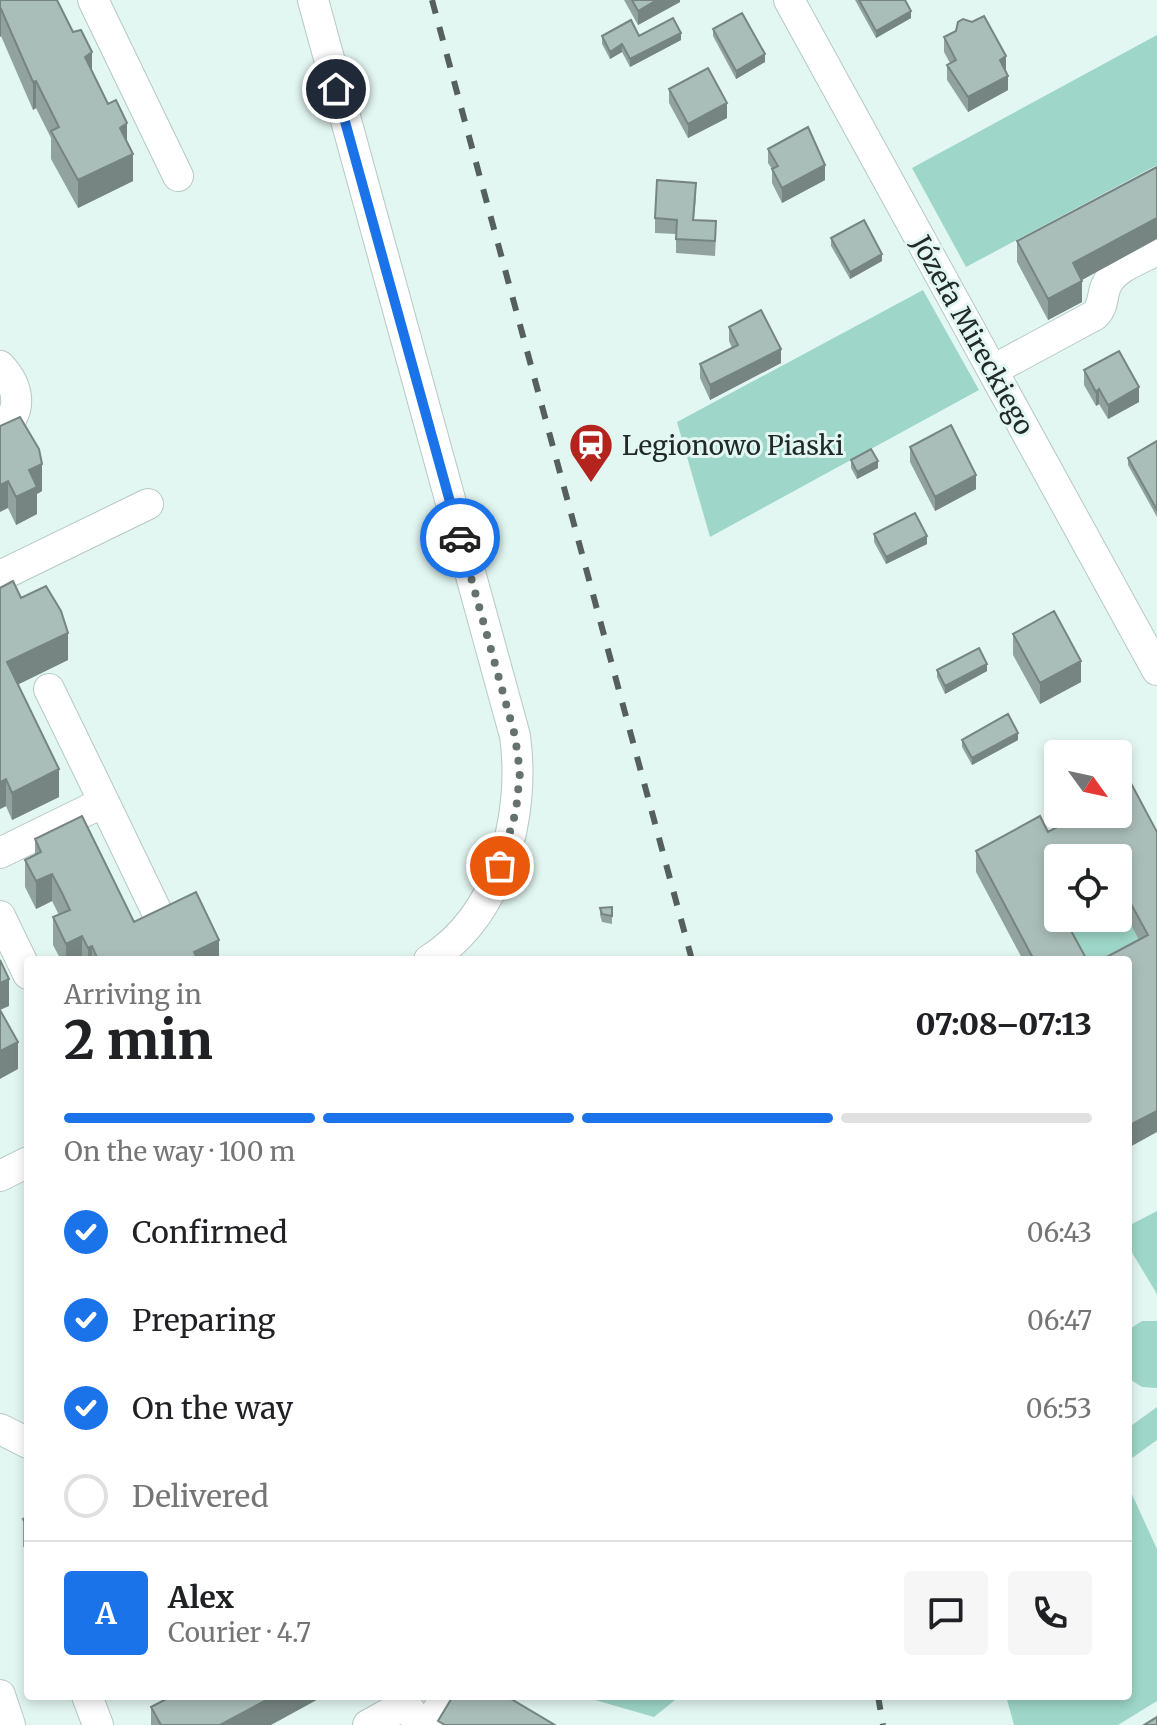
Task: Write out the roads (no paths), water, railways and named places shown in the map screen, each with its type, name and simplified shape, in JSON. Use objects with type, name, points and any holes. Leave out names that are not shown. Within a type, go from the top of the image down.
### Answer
[{"type":"street","points":[[93,0],[178,176]]},
{"type":"street","points":[[313,0],[515,736],[520,772],[508,847],[493,884],[470,921],[435,956]]},
{"type":"street","name":"Józefa Mireckiego","points":[[789,0],[1157,670]]},
{"type":"street","points":[[993,370],[1095,315],[1102,306],[1104,289],[1112,276],[1157,250]]},
{"type":"street","points":[[0,366],[15,386],[17,403],[16,414],[0,430]]},
{"type":"street","points":[[0,576],[148,504]]},
{"type":"street","points":[[49,689],[156,910]]},
{"type":"street","points":[[0,853],[104,802]]},
{"type":"street","points":[[0,916],[24,966]]},
{"type":"street","points":[[0,1176],[24,1164]]},
{"type":"street","points":[[0,1429],[24,1441]]},
{"type":"street","points":[[0,1695],[10,1725]]},
{"type":"street","points":[[89,1700],[98,1725]]},
{"type":"street","points":[[368,1725],[402,1700],[428,1725],[444,1700]]},
{"type":"railway","points":[[432,0],[691,956]]},
{"type":"railway","points":[[879,1700],[883,1725]]},
{"type":"place","name":"Legionowo Piaski","points":[[591,484]]}]
